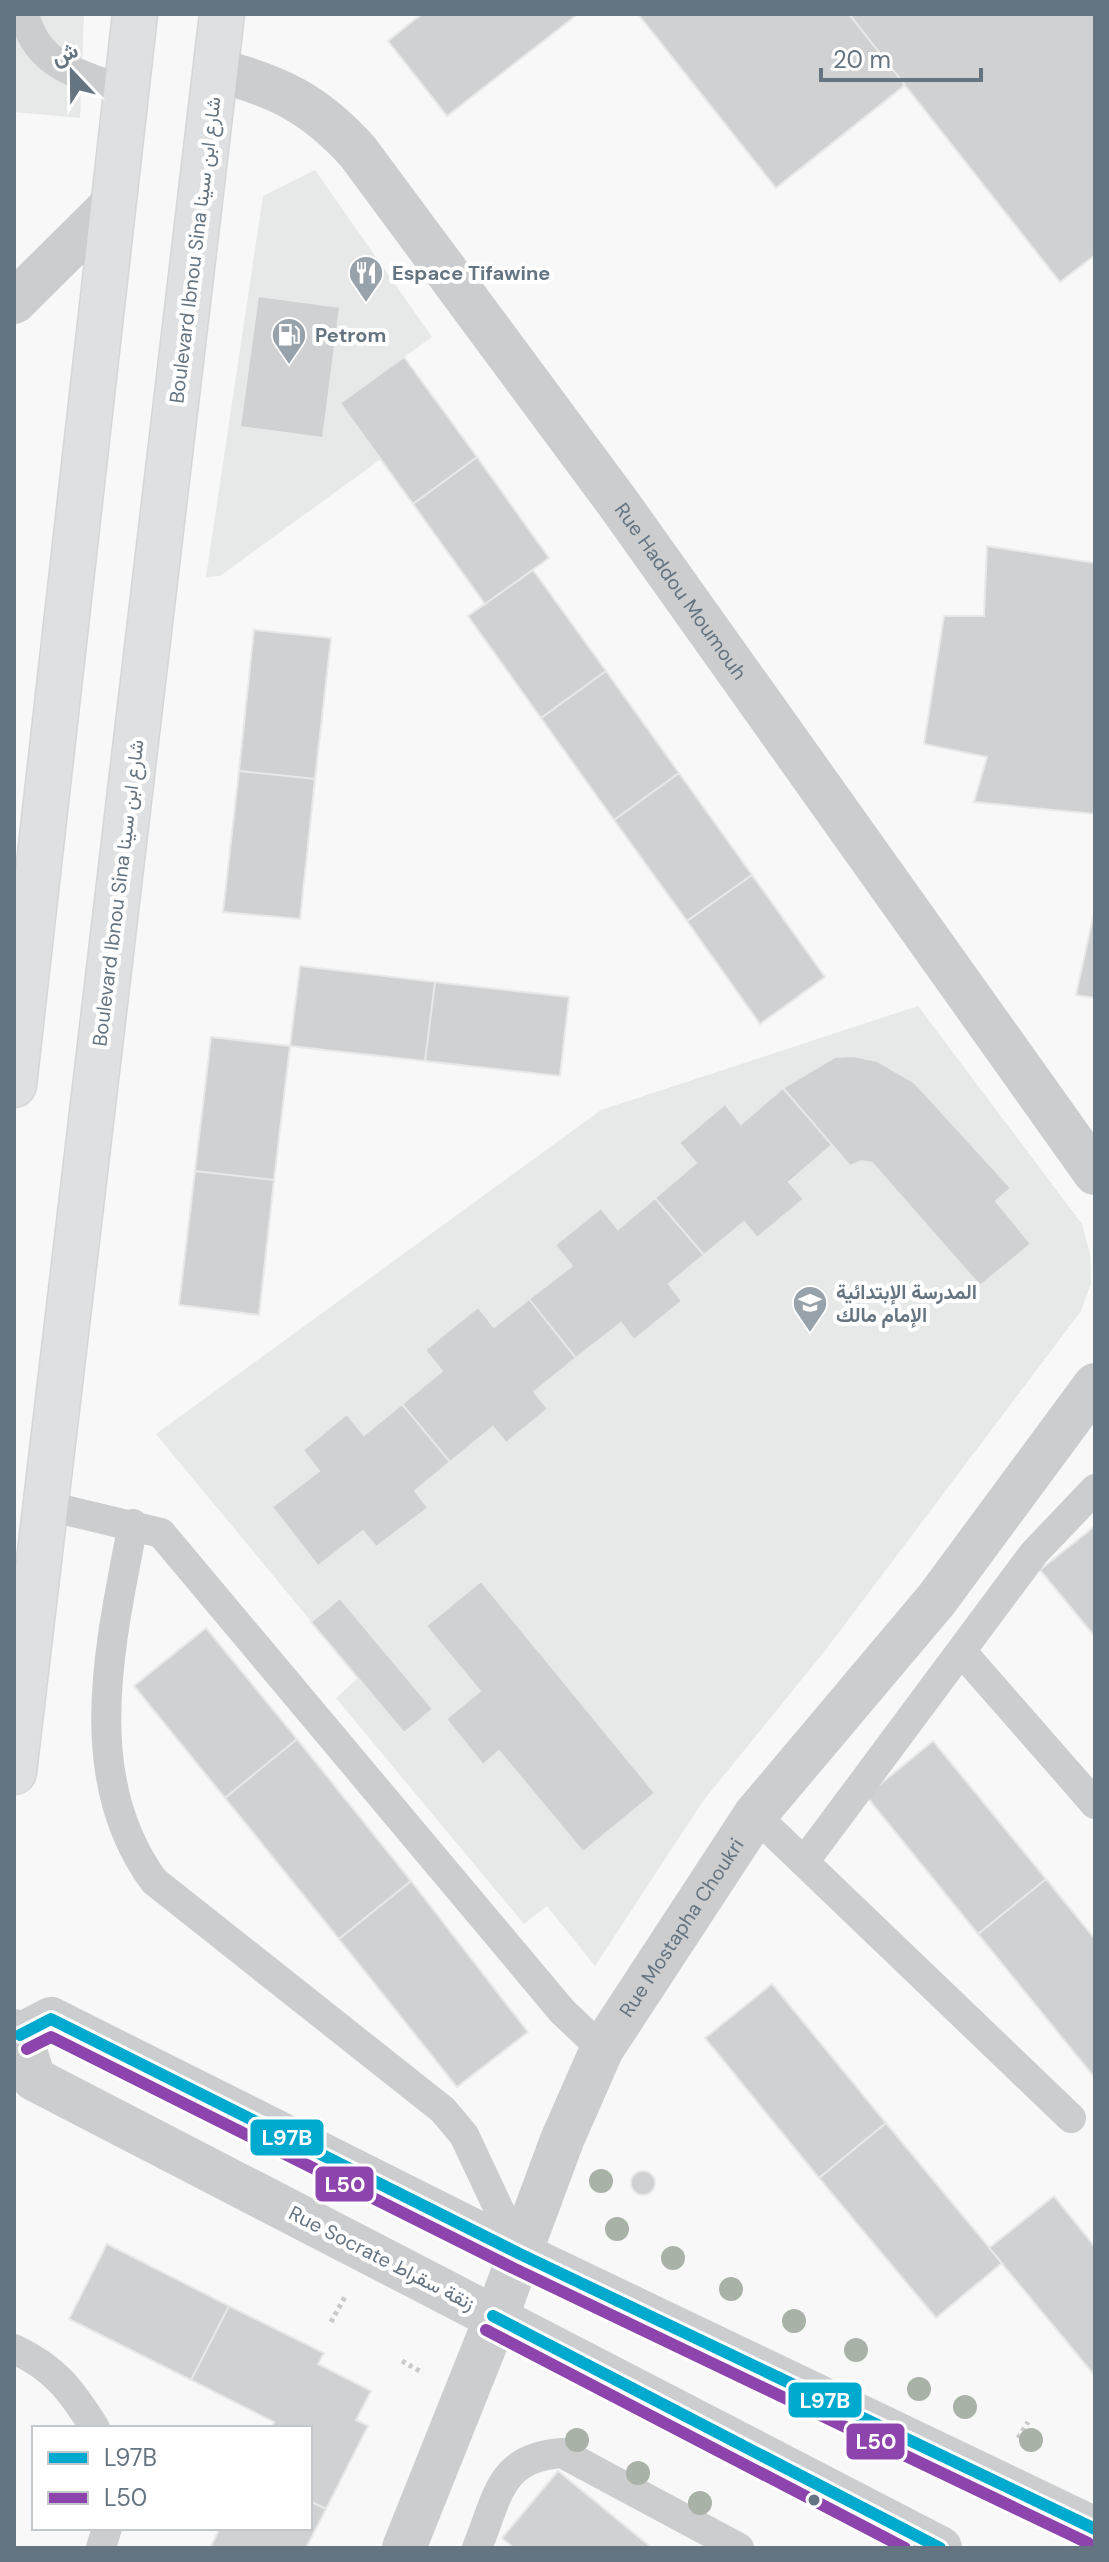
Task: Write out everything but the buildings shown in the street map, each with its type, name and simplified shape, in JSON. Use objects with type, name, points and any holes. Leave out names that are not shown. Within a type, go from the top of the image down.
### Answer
[{"type":"main road","points":[[14,1085],[135,14]]},
{"type":"main road","name":"Boulevard Ibnou Sina شارع ابن سينا","points":[[14,1772],[222,14]]},
{"type":"street","name":"Rue Haddou Moumouh","points":[[216,70],[260,81],[306,103],[334,125],[358,152],[618,503],[1095,1173]]},
{"type":"street","points":[[14,302],[114,203]]},
{"type":"street","name":"Rue Mostapha Choukri","points":[[404,2548],[496,2318],[562,2140],[602,2049],[755,1815],[937,1599],[1092,1396]]},
{"type":"street","name":"Rue Socrate زنقة سقراط","points":[[940,2548],[34,2079],[17,2033],[51,2019],[520,2254],[1095,2529]]},
{"type":"street","points":[[1081,2548],[1095,2535]]},
{"type":"lane","points":[[24,14],[32,39],[44,56],[126,92]]},
{"type":"lane","points":[[804,1862],[1034,1553],[1095,1489]]},
{"type":"lane","points":[[44,1505],[161,1533],[562,2011],[602,2049]]},
{"type":"lane","points":[[133,1524],[106,1665],[104,1708],[115,1785],[132,1852],[154,1881],[443,2110],[464,2135],[520,2254]]},
{"type":"lane","points":[[961,1651],[1095,1804]]},
{"type":"lane","points":[[755,1815],[1071,2118]]},
{"type":"lane","points":[[14,2349],[45,2364],[75,2396],[94,2426]]},
{"type":"lane","points":[[477,2548],[508,2475],[518,2463],[543,2454],[562,2453],[739,2548]]},
{"type":"path","points":[[331,2322],[347,2292]]},
{"type":"path","points":[[402,2361],[431,2377]]},
{"type":"path","points":[[1017,2440],[1028,2422]]},
{"type":"shaded area","points":[[14,14],[84,14],[80,118],[14,112]]},
{"type":"shaded area","points":[[315,170],[432,337],[340,403],[381,459],[220,576],[206,577],[263,196]]},
{"type":"shaded area","points":[[918,1006],[1082,1224],[1090,1254],[1091,1283],[1081,1311],[824,1652],[703,1801],[595,1966],[547,1906],[524,1924],[336,1698],[358,1678],[156,1434],[601,1110]]},
{"type":"transit line","name":"L97B","points":[[20,2035],[51,2019],[520,2254],[1095,2529]]},
{"type":"transit line","name":"L50","points":[[27,2049],[51,2037],[513,2268],[1088,2543]]},
{"type":"transit line","name":"L97B","points":[[493,2316],[940,2548]]},
{"type":"transit line","name":"L50","points":[[486,2330],[905,2548]]},
{"type":"place","name":"Espace Tifawine","points":[[366,304]]},
{"type":"place","name":"Petrom","points":[[289,366]]},
{"type":"place","name":"المدرسة الإبتدائية الإمام مالك","points":[[810,1334]]}]
